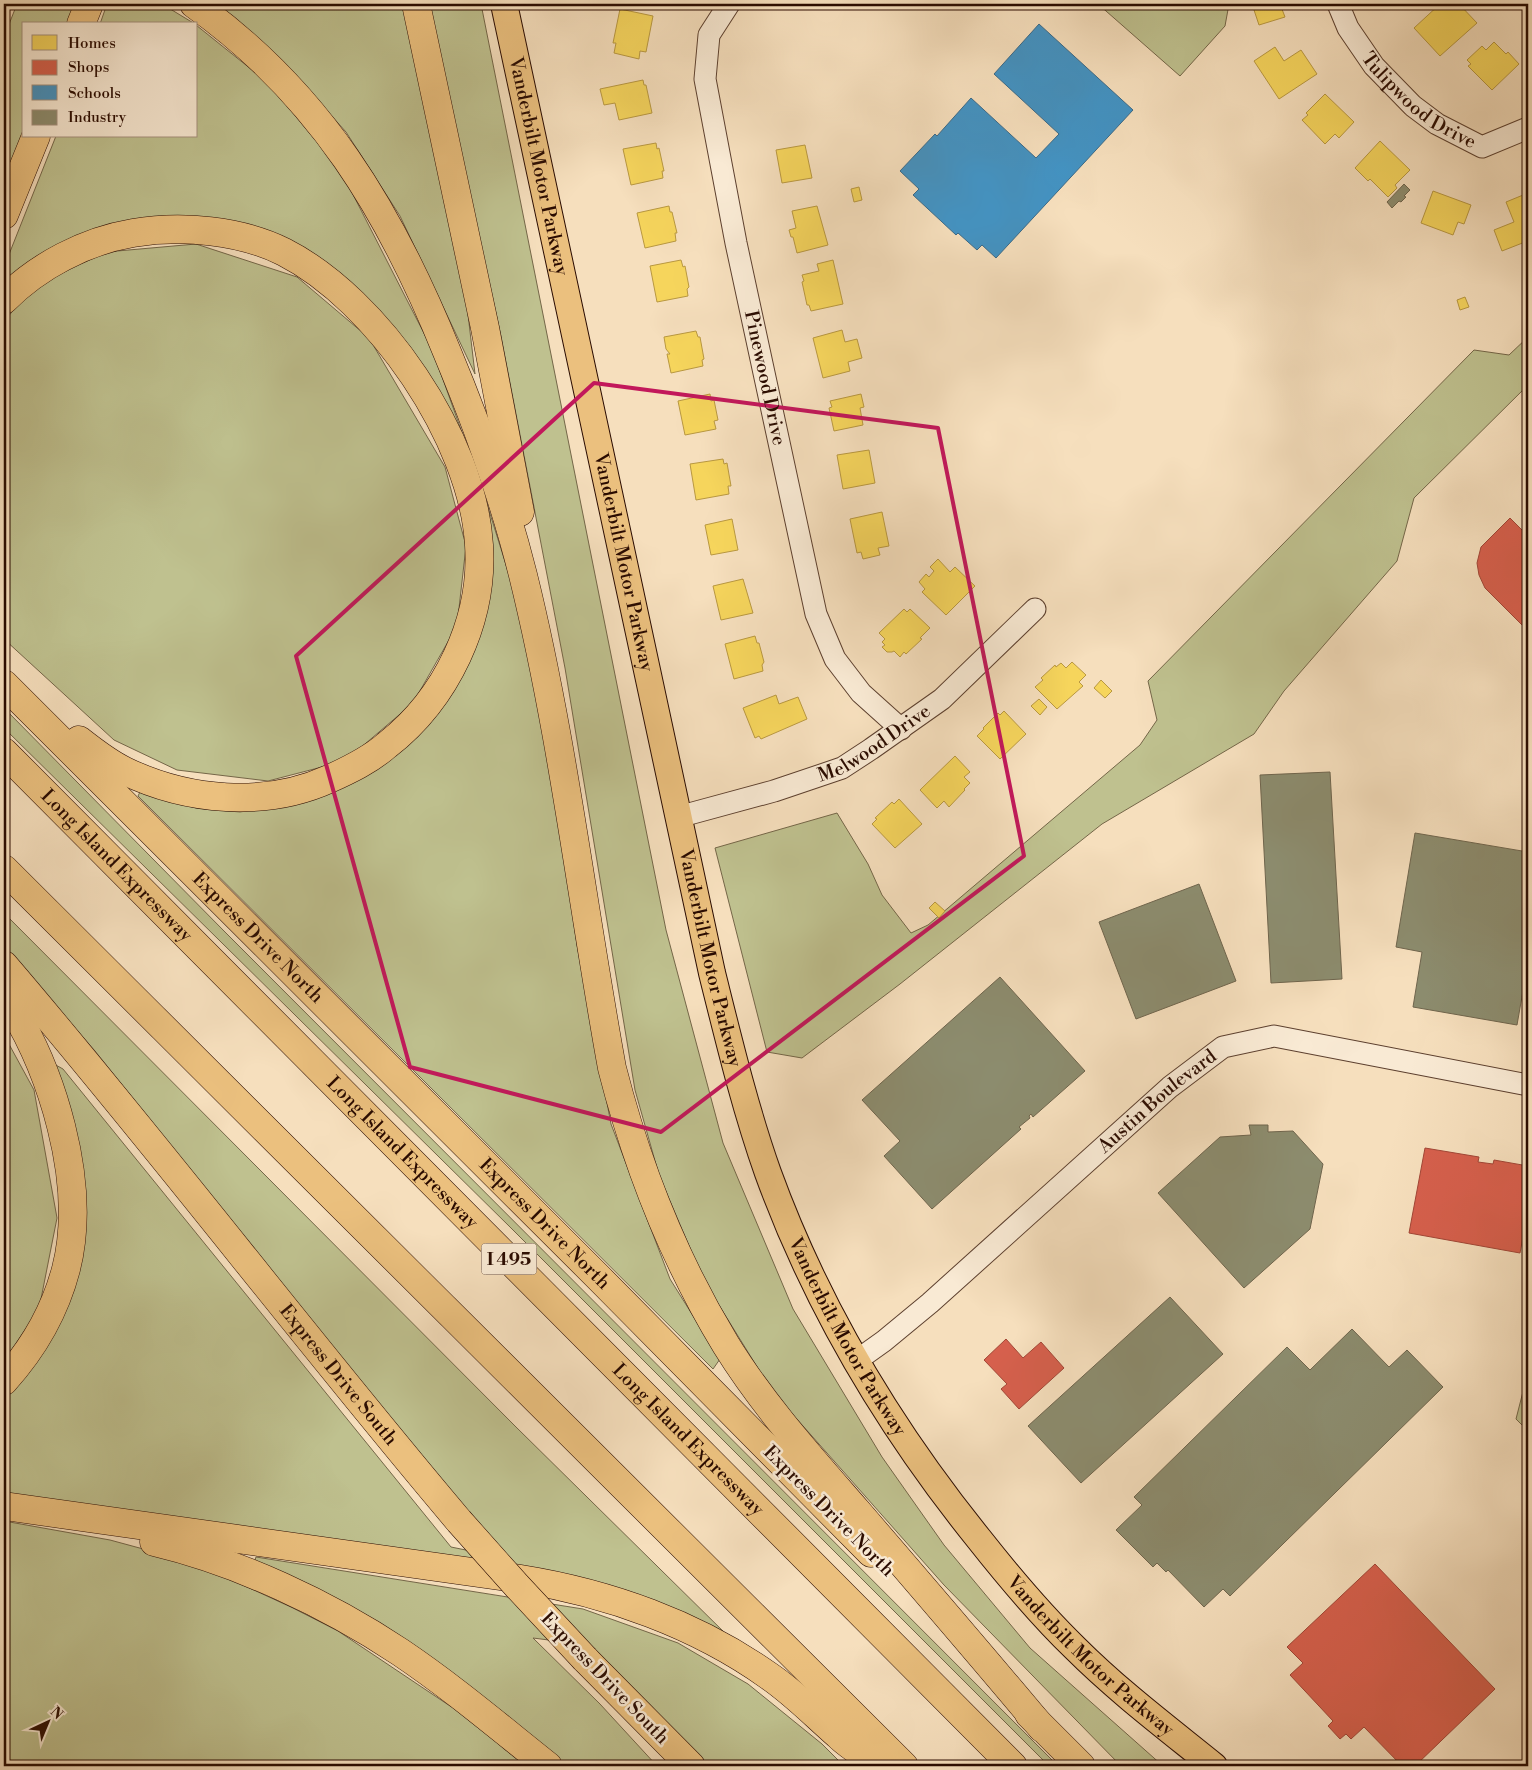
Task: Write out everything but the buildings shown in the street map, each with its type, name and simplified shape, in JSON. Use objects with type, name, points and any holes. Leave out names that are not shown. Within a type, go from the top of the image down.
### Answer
[{"type":"highway","points":[[82,22],[88,4]]},
{"type":"highway","points":[[194,4],[261,59],[308,108],[350,162],[385,218],[430,311],[469,406],[510,527],[538,637]]},
{"type":"highway","points":[[416,4],[520,506],[538,637],[612,1068],[631,1138],[642,1170],[672,1245],[693,1288],[727,1346],[772,1411],[1042,1728]]},
{"type":"highway","points":[[4,216],[35,138]]},
{"type":"highway","points":[[4,300],[22,283],[60,258],[103,240],[125,234],[172,228],[198,229],[243,238],[281,251],[317,272],[354,304],[389,342],[420,386],[436,412],[460,464],[474,509],[480,547],[478,576],[470,624],[454,663],[443,683],[416,718],[387,746],[345,772],[322,782],[274,794],[250,797],[224,798],[199,795],[175,789],[124,770],[101,756],[10,690]]},
{"type":"highway","name":"Express Drive North","points":[[10,690],[593,1272],[1081,1766]]},
{"type":"highway","name":"Long Island Expressway","points":[[4,752],[1013,1766]]},
{"type":"highway","points":[[4,869],[904,1766]]},
{"type":"highway","name":"Express Drive South","points":[[4,965],[78,1052],[354,1395],[459,1521],[585,1659],[692,1766]]},
{"type":"highway","points":[[4,995],[22,1024],[36,1054],[58,1116],[70,1176],[72,1209],[66,1267],[58,1295],[33,1344],[18,1366],[4,1381]]},
{"type":"highway","points":[[15,1508],[194,1553],[296,1593],[366,1630],[400,1652],[467,1700],[548,1766]]},
{"type":"highway","points":[[15,1508],[530,1581],[608,1599],[672,1622],[746,1661],[770,1676],[839,1737],[881,1766]]},
{"type":"main road","name":"Vanderbilt Motor Parkway","points":[[504,4],[712,974],[733,1059],[769,1175],[794,1236],[856,1361],[886,1412],[922,1465],[1026,1597],[1075,1648],[1107,1678],[1214,1766]]},
{"type":"street","name":"Pinewood Drive","points":[[729,4],[709,35],[705,79],[736,243],[816,614],[835,659],[860,693],[901,729]]},
{"type":"street","name":"Tulipwood Drive","points":[[1338,4],[1348,28],[1374,66],[1413,106],[1437,124],[1482,147],[1528,128]]},
{"type":"street","name":"Melwood Drive","points":[[678,817],[774,791],[842,768],[942,700],[1035,609]]},
{"type":"street","name":"Austin Boulevard","points":[[856,1361],[884,1341],[930,1302],[1170,1087],[1223,1047],[1274,1036],[1528,1085]]},
{"type":"highlighted area","points":[[594,383],[938,428],[1024,856],[661,1132],[410,1067],[296,656]]},
{"type":"green space","points":[[17,4],[79,4],[71,22],[22,22],[23,138],[4,183],[4,37]]},
{"type":"green space","points":[[107,4],[162,4],[192,22],[101,22]]},
{"type":"green space","points":[[217,4],[407,4],[463,272],[475,374],[400,216],[346,132],[281,59]]},
{"type":"green space","points":[[427,4],[481,4],[666,930],[723,1143],[793,1309],[882,1457],[944,1545],[1030,1648],[1163,1766],[1121,1766],[944,1585],[772,1391],[704,1281],[659,1175],[635,1090],[565,668],[501,336]]},
{"type":"green space","points":[[1098,4],[1229,4],[1225,26],[1180,76]]},
{"type":"green space","points":[[198,27],[267,82],[341,171],[432,349],[482,488],[521,613],[556,796],[577,945],[611,1124],[670,1279],[720,1359],[713,1369],[138,796],[140,792],[196,808],[240,812],[312,800],[383,765],[433,719],[468,663],[464,449],[290,244],[132,225],[4,292],[4,267],[55,138],[198,138]]},
{"type":"green space","points":[[196,244],[297,277],[369,338],[445,467],[466,546],[457,626],[413,703],[345,761],[268,781],[177,770],[114,740],[4,639],[4,321],[35,286],[106,252]]},
{"type":"green space","points":[[1528,337],[1528,385],[1414,498],[1397,561],[1284,691],[1254,734],[1102,824],[900,984],[802,1058],[767,1052],[715,848],[837,813],[868,864],[882,895],[911,933],[928,925],[1140,745],[1157,720],[1148,681],[1474,350],[1509,355]]},
{"type":"green space","points":[[4,708],[225,932],[1058,1766],[1049,1766],[512,1229],[4,728]]},
{"type":"green space","points":[[4,913],[515,1426],[729,1637],[672,1609],[4,1497],[4,1394],[76,1265],[54,1064],[63,1069],[451,1547],[505,1558],[298,1305],[95,1051],[4,946]]},
{"type":"green space","points":[[4,1035],[34,1090],[57,1218],[39,1309],[4,1361]]},
{"type":"green space","points":[[1528,1372],[1528,1431],[1516,1419]]},
{"type":"green space","points":[[4,1521],[110,1540],[195,1563],[293,1608],[338,1631],[453,1708],[526,1766],[4,1766]]},
{"type":"green space","points":[[256,1557],[583,1609],[678,1643],[748,1684],[822,1744],[844,1766],[703,1766],[588,1645],[533,1638],[600,1704],[657,1766],[554,1766],[251,1571]]}]
